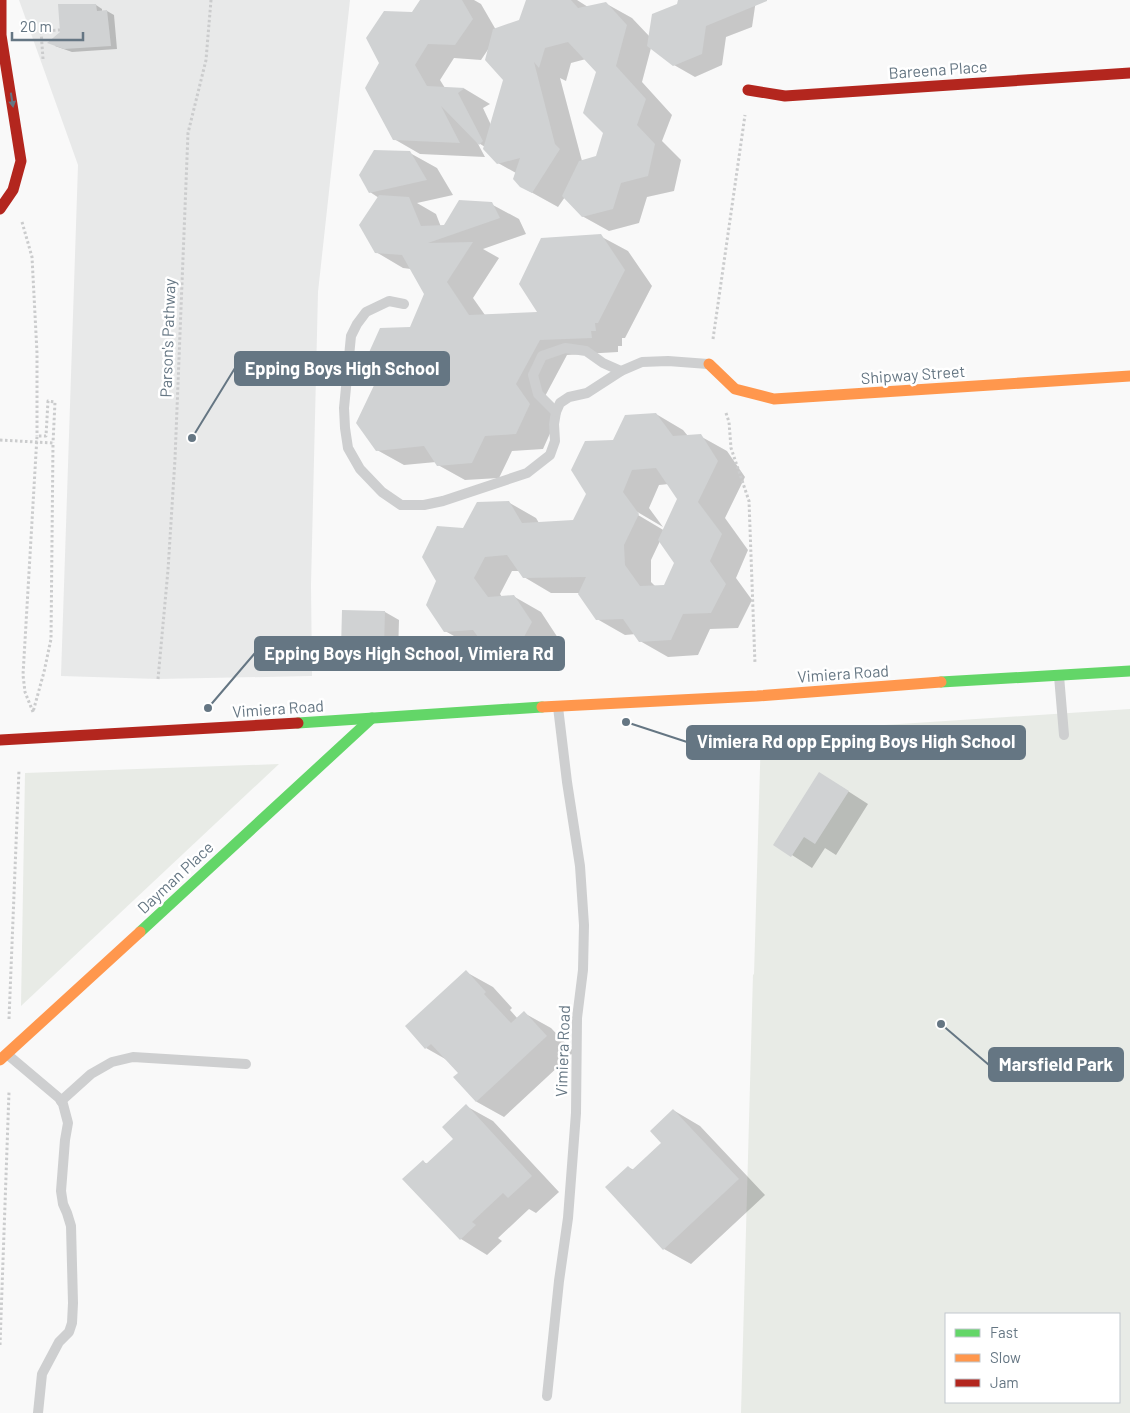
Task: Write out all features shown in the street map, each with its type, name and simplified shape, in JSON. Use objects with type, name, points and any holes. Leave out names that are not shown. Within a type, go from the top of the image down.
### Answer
[{"type":"street","points":[[0,209],[13,190],[21,160],[1,35],[1,0]]},
{"type":"street","name":"Bareena Place","points":[[748,90],[785,96],[1130,73]]},
{"type":"street","name":"Shipway Street","points":[[710,364],[735,389],[774,399],[1130,376]]},
{"type":"street","name":"Vimiera Road","points":[[0,740],[295,724],[558,706],[757,696],[911,684],[1130,671]]},
{"type":"street","name":"Dayman Place","points":[[4,1057],[372,718]]},
{"type":"lane","points":[[404,304],[388,301],[366,312],[356,324],[351,336],[344,408],[348,448],[360,469],[382,492],[401,505],[424,505],[527,473],[550,455],[555,441],[554,424],[560,403],[569,397],[587,392],[621,371],[642,362],[668,361],[710,364]]},
{"type":"lane","points":[[556,412],[538,394],[533,375],[542,356],[565,348],[586,351],[603,363],[621,371]]},
{"type":"lane","points":[[1059,675],[1064,735]]},
{"type":"lane","name":"Vimiera Road","points":[[547,1396],[558,1281],[568,1218],[576,1113],[577,1018],[583,970],[584,925],[580,866],[558,706]]},
{"type":"lane","points":[[4,1057],[61,1101],[68,1123],[61,1191],[63,1204],[68,1213],[71,1226],[72,1323],[68,1332],[59,1342],[42,1374],[38,1413]]},
{"type":"lane","points":[[61,1101],[91,1074],[112,1062],[134,1057],[246,1064]]},
{"type":"path","name":"Parson's Pathway","points":[[158,679],[168,570],[174,468],[188,134],[206,60],[211,0]]},
{"type":"path","points":[[43,59],[41,30],[60,30]]},
{"type":"path","points":[[21,219],[32,257],[37,353],[37,436],[23,675],[25,692],[33,712],[51,639],[55,402],[48,402],[46,436],[37,436]]},
{"type":"path","points":[[0,440],[54,443]]},
{"type":"path","points":[[4,1057],[20,770]]},
{"type":"path","points":[[0,1345],[9,1092]]},
{"type":"shaded area","points":[[19,0],[350,0],[318,292],[311,585],[312,676],[158,679],[61,676],[78,165]]},
{"type":"shaded area","points":[[1130,709],[1130,1413],[741,1413],[761,733]]},
{"type":"shaded area","points":[[279,764],[21,1006],[25,773]]},
{"type":"building","points":[[420,0],[462,0],[473,19],[455,45],[428,44],[415,65],[427,86],[465,88],[458,93],[483,141],[479,145],[441,106],[460,143],[393,140],[365,88],[379,63],[366,38],[384,11],[412,12]]},
{"type":"building","points":[[526,0],[571,0],[578,8],[606,2],[627,25],[616,66],[646,99],[637,125],[655,144],[648,176],[621,183],[613,209],[582,217],[562,196],[579,161],[596,156],[603,133],[583,113],[596,72],[568,42],[545,48],[539,68],[534,62],[555,144],[560,149],[532,193],[520,187],[513,179],[520,158],[497,164],[483,149],[503,80],[485,60],[493,29],[519,20]]},
{"type":"building","points":[[678,0],[767,1],[706,26],[702,54],[673,66],[647,46],[652,14],[677,4]]},
{"type":"building","points":[[58,4],[96,4],[97,11],[107,10],[111,46],[64,49],[47,43],[60,32]]},
{"type":"building","points":[[374,150],[410,151],[427,180],[369,193],[359,175]]},
{"type":"building","points":[[379,195],[409,197],[421,226],[444,225],[459,200],[492,202],[500,218],[428,243],[473,242],[447,282],[469,315],[537,312],[519,284],[541,238],[601,234],[625,270],[598,323],[595,323],[596,331],[591,331],[592,338],[540,340],[516,384],[530,404],[516,434],[485,436],[472,463],[437,466],[424,446],[376,451],[356,423],[378,377],[366,359],[380,328],[410,327],[424,294],[402,255],[375,253],[359,225]]},
{"type":"building","points":[[656,413],[673,436],[701,434],[718,461],[698,502],[722,534],[710,561],[726,584],[711,613],[683,614],[671,640],[639,642],[623,619],[596,620],[578,594],[586,577],[523,578],[507,555],[485,557],[474,578],[488,597],[514,595],[532,622],[517,650],[488,651],[473,630],[444,632],[426,605],[436,581],[422,557],[437,526],[463,528],[477,502],[509,501],[522,523],[573,520],[586,494],[571,470],[585,441],[613,440],[625,415]],"holes":[[[656,468],[677,499],[658,540],[674,563],[664,585],[640,586],[625,565],[624,545],[639,514],[623,492],[632,470]]]},
{"type":"building","points":[[342,610],[385,611],[384,648],[382,648],[382,654],[358,653],[358,649],[341,649]]},
{"type":"building","points":[[819,772],[849,791],[815,844],[804,837],[791,857],[773,845]]},
{"type":"building","points":[[466,970],[486,992],[484,994],[511,1023],[524,1011],[547,1036],[476,1102],[453,1077],[458,1073],[431,1044],[425,1049],[405,1026]]},
{"type":"building","points":[[466,1104],[532,1176],[508,1198],[503,1193],[472,1222],[476,1225],[460,1240],[402,1179],[423,1160],[426,1164],[453,1139],[442,1127]]},
{"type":"building","points":[[673,1109],[739,1179],[663,1250],[605,1187],[628,1166],[632,1170],[661,1143],[650,1131]]},
{"type":"traffic: fast","points":[[941,682],[1130,671]]},
{"type":"traffic: fast","points":[[298,723],[542,707]]},
{"type":"traffic: fast","points":[[140,932],[372,718]]},
{"type":"traffic: slow","points":[[709,364],[735,389],[774,399],[1130,376]]},
{"type":"traffic: slow","points":[[542,707],[757,696],[941,682]]},
{"type":"traffic: slow","points":[[0,1060],[140,932]]},
{"type":"traffic: jam","points":[[0,209],[13,190],[21,161],[1,35],[1,0]]},
{"type":"traffic: jam","points":[[748,90],[785,96],[1130,73]]},
{"type":"traffic: jam","points":[[0,740],[298,723]]},
{"type":"place","name":"Epping Boys High School","points":[[192,438]]},
{"type":"place","name":"Epping Boys High School, Vimiera Rd","points":[[208,708]]},
{"type":"place","name":"Vimiera Rd opp Epping Boys High School","points":[[626,722]]},
{"type":"place","name":"Marsfield Park","points":[[941,1024]]}]
